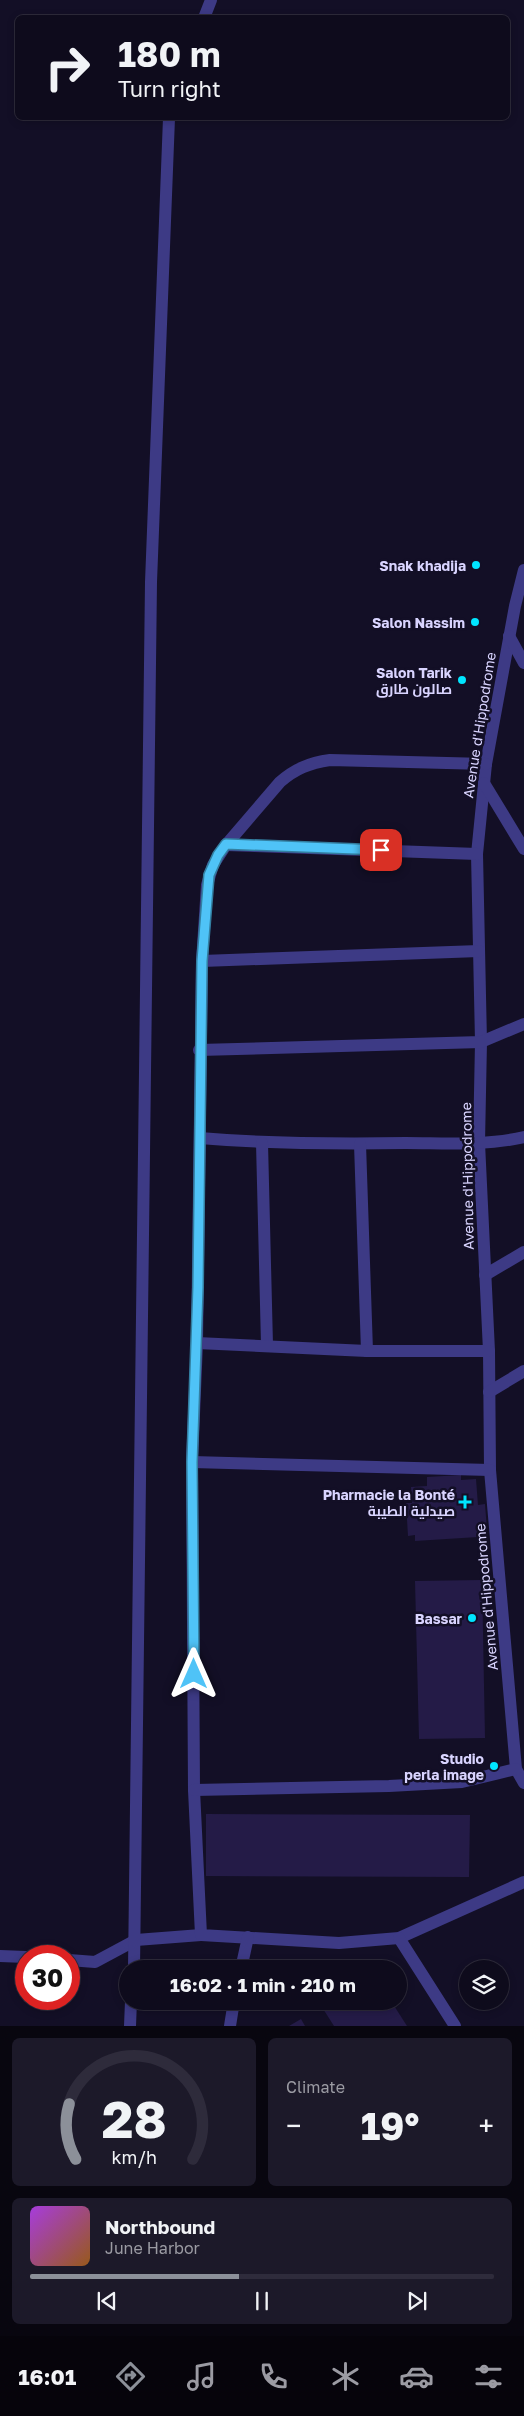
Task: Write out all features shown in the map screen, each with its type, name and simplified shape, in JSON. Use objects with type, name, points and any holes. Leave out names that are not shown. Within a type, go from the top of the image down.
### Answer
[{"type":"street","points":[[205,15],[211,0]]},
{"type":"street","points":[[135,1960],[151,582],[169,120]]},
{"type":"street","name":"Avenue d'Hippodrome","points":[[524,570],[509,636],[486,764],[477,854],[481,1042],[479,1143],[489,1351],[490,1470],[516,1769],[524,1783]]},
{"type":"street","points":[[509,636],[524,662]]},
{"type":"street","points":[[201,1935],[194,1790],[192,1462],[197,1344],[200,1138],[199,1050],[202,961],[209,875],[218,855],[226,844],[280,782],[292,772],[305,765],[330,760],[486,764]]},
{"type":"street","points":[[484,783],[524,849]]},
{"type":"street","points":[[226,844],[477,854]]},
{"type":"street","points":[[202,961],[479,951]]},
{"type":"street","points":[[199,1050],[481,1042],[524,1024]]},
{"type":"street","points":[[200,1138],[262,1143],[360,1144],[479,1143],[524,1137]]},
{"type":"street","points":[[262,1143],[267,1345]]},
{"type":"street","points":[[360,1144],[367,1351]]},
{"type":"street","points":[[485,1275],[524,1252]]},
{"type":"street","points":[[197,1344],[267,1345],[367,1351],[489,1351]]},
{"type":"street","points":[[489,1392],[524,1370]]},
{"type":"street","points":[[192,1462],[490,1470]]},
{"type":"street","points":[[194,1790],[388,1786],[462,1782],[516,1769]]},
{"type":"street","points":[[80,1961],[95,1962],[136,1940],[201,1935],[339,1943],[398,1938],[524,1882]]},
{"type":"street","points":[[243,1960],[248,1937]]},
{"type":"street","points":[[398,1938],[454,2026]]},
{"type":"street","points":[[0,1956],[15,1957]]},
{"type":"street","points":[[130,2026],[131,2010]]},
{"type":"street","points":[[230,2026],[233,2010]]},
{"type":"building","points":[[461,1475],[461,1480],[476,1479],[478,1505],[485,1504],[487,1530],[478,1531],[478,1537],[415,1541],[415,1535],[408,1536],[406,1503],[412,1503],[411,1487],[427,1486],[427,1477]]},
{"type":"building","points":[[482,1580],[485,1738],[419,1739],[415,1581]]},
{"type":"building","points":[[206,1814],[470,1815],[469,1877],[206,1876]]},
{"type":"building","points":[[324,2010],[397,2010],[407,2026],[334,2026]]},
{"type":"building","points":[[301,2019],[305,2026],[289,2026]]},
{"type":"place","name":"Snak khadija","points":[[476,565]]},
{"type":"place","name":"Salon Nassim","points":[[475,622]]},
{"type":"place","name":"Salon Tarik صالون طارق","points":[[462,680]]},
{"type":"place","name":"Pharmacie la Bonté صيدلية الطيبة","points":[[465,1502]]},
{"type":"place","name":"Bassar","points":[[472,1618]]},
{"type":"place","name":"Studio perla image","points":[[494,1766]]},
{"type":"route","points":[[194,1674],[192,1462],[197,1344],[200,1156],[199,1050],[202,961],[209,875],[218,855],[226,844],[381,850]]}]
